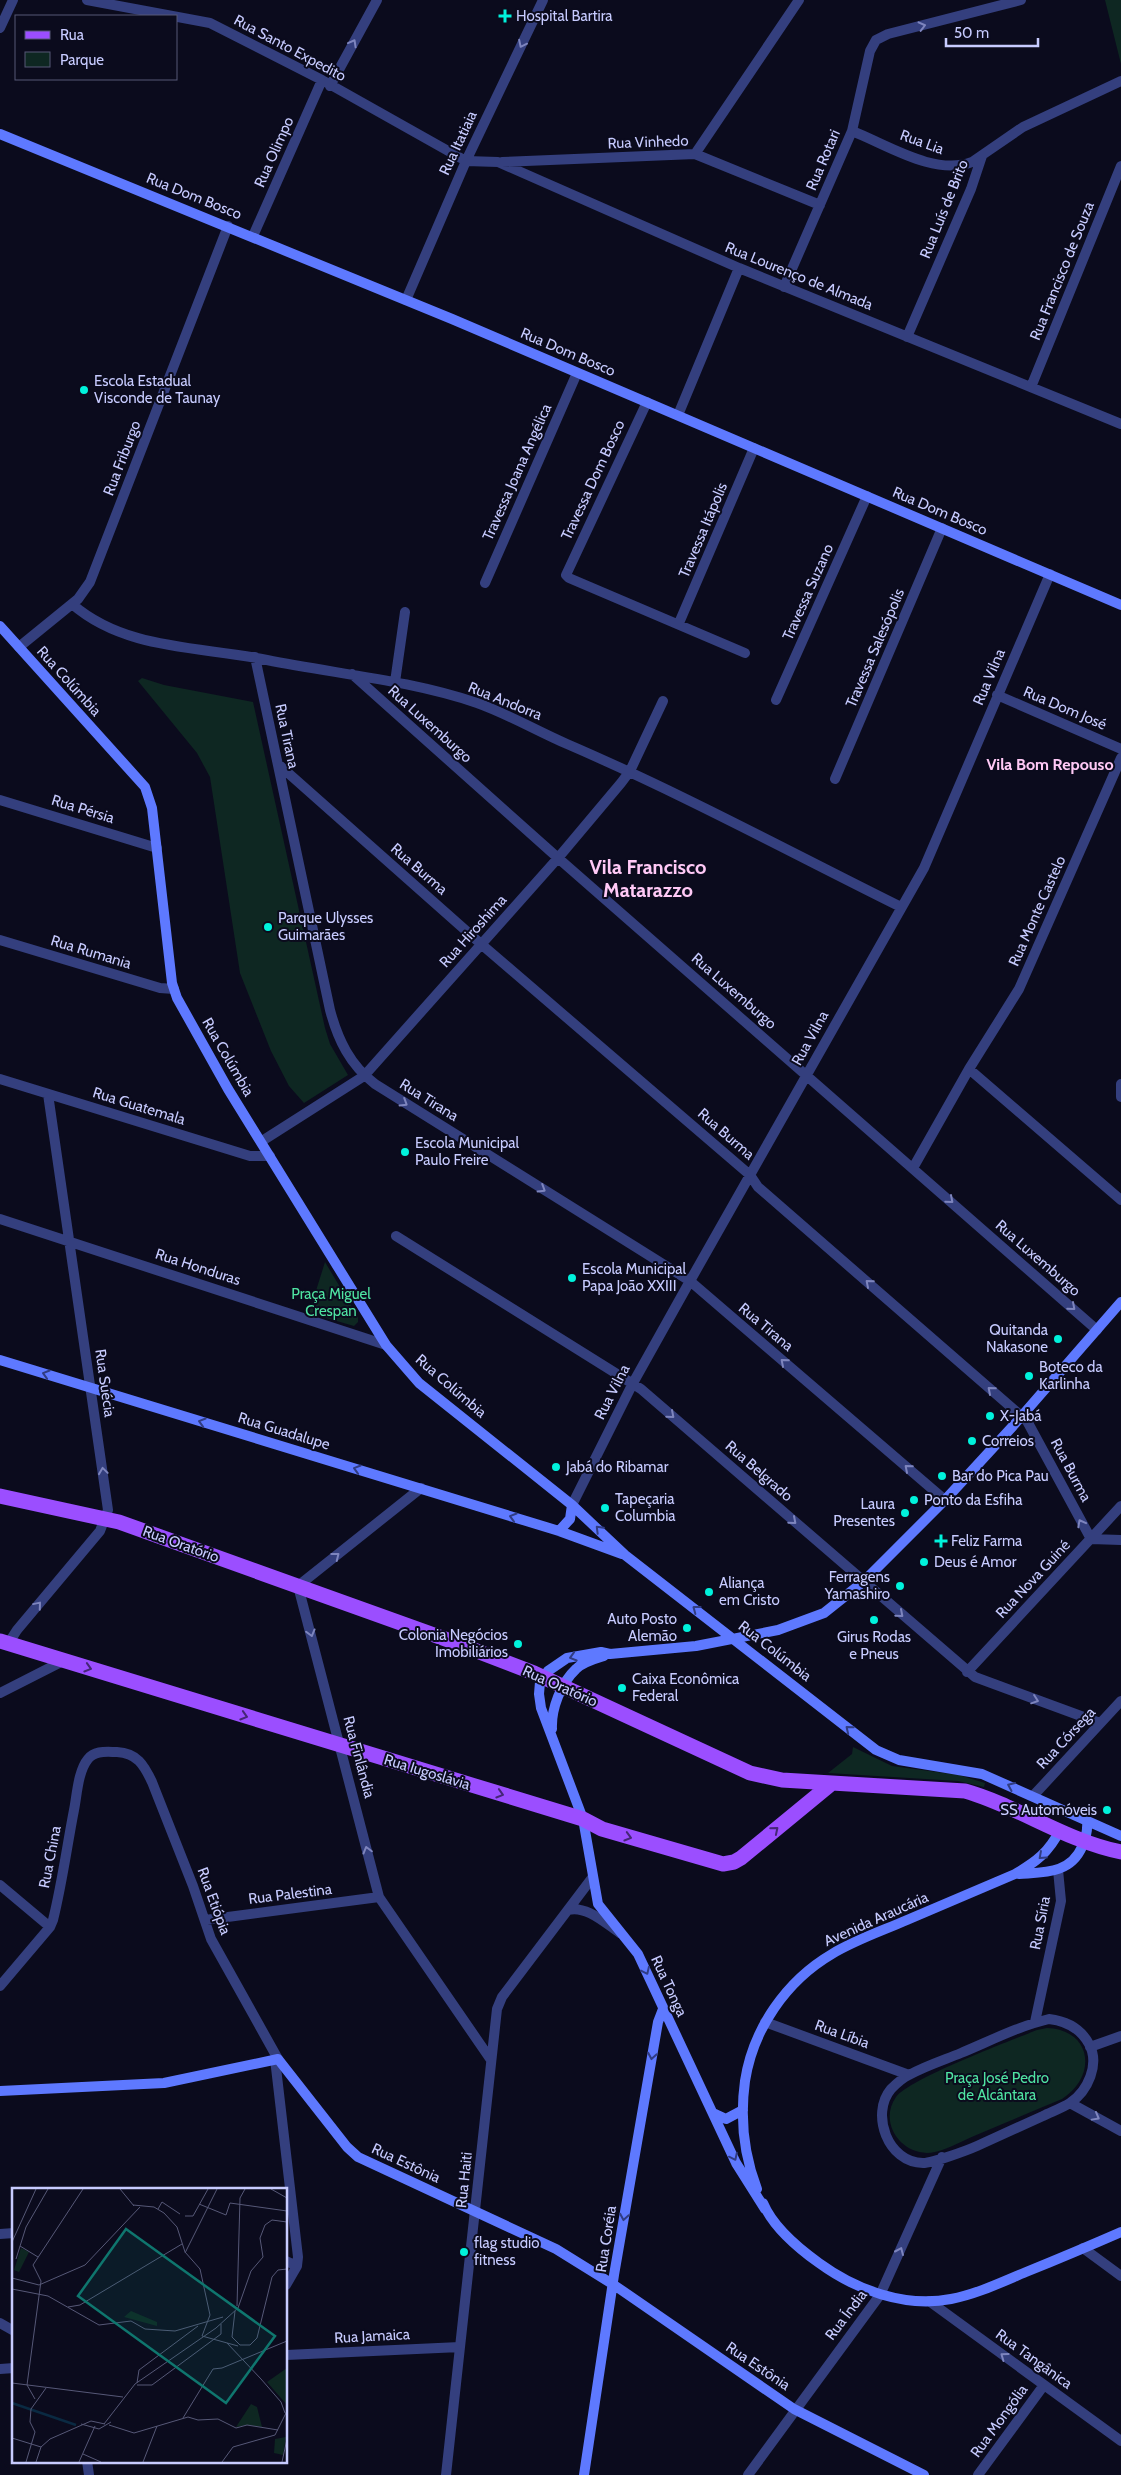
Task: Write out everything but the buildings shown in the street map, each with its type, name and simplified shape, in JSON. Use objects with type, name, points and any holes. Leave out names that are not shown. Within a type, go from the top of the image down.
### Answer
[{"type":"main road","name":"Rua Dom Bosco","points":[[0,134],[406,300],[1121,604]]},
{"type":"main road","name":"Rua Colúmbia","points":[[0,626],[145,787],[152,808],[174,989],[228,1089],[262,1141],[386,1345],[419,1383],[572,1505],[625,1555],[735,1638],[866,1743],[888,1757],[970,1771],[1033,1796],[1121,1836]]},
{"type":"main road","points":[[592,1878],[583,1819],[539,1700],[539,1687],[543,1677],[555,1665],[567,1658],[591,1653],[610,1654],[696,1646],[778,1630],[811,1620],[840,1601],[863,1582],[945,1500],[1121,1302]]},
{"type":"main road","name":"Rua Guadalupe","points":[[0,1360],[559,1531],[625,1555]]},
{"type":"main road","name":"Rua Oratório","points":[[0,1496],[106,1519],[448,1640],[543,1677],[750,1773],[782,1780],[965,1792],[990,1799],[1085,1841],[1121,1852]]},
{"type":"main road","points":[[559,1531],[570,1519],[572,1505]]},
{"type":"main road","name":"Rua Iugoslávia","points":[[4,1643],[583,1819],[602,1829],[728,1865],[741,1858],[831,1784]]},
{"type":"main road","points":[[552,1738],[552,1719],[564,1687],[572,1674],[581,1665],[610,1654]]},
{"type":"main road","points":[[1058,1870],[1074,1860],[1085,1841],[1088,1830],[1087,1821]]},
{"type":"main road","points":[[1105,1829],[1121,1830]]},
{"type":"main road","name":"Avenida Araucária","points":[[1060,1830],[1042,1858],[1016,1874],[831,1954],[801,1976],[787,1991],[765,2022],[748,2067],[743,2110],[749,2165],[765,2209],[803,2252],[827,2269],[880,2295],[929,2301],[950,2299],[979,2291],[1121,2232]]},
{"type":"main road","name":"Avenida Araucária","points":[[1016,1874],[1058,1870]]},
{"type":"main road","name":"Rua Tonga","points":[[592,1878],[598,1904],[638,1954],[736,2163],[765,2209]]},
{"type":"main road","name":"Rua Coréia","points":[[584,2475],[658,2022],[663,2009]]},
{"type":"main road","points":[[0,2091],[164,2084],[276,2059]]},
{"type":"main road","name":"Rua Estônia","points":[[276,2059],[352,2152],[364,2160],[543,2242],[614,2285],[794,2409],[924,2475]]},
{"type":"main road","points":[[713,2113],[726,2119],[743,2110]]},
{"type":"street","points":[[0,28],[13,0]]},
{"type":"street","name":"Rua Santo Expedito","points":[[87,0],[167,15]]},
{"type":"street","name":"Rua Olimpo","points":[[253,236],[326,83],[377,0]]},
{"type":"street","name":"Rua Itatiaia","points":[[406,300],[466,161],[543,0]]},
{"type":"street","points":[[695,154],[799,0]]},
{"type":"street","name":"Rua Rotari","points":[[784,287],[852,132],[870,51],[876,40],[888,34],[1021,0]]},
{"type":"street","name":"Rua Santo Expedito","points":[[178,17],[210,23],[326,83],[466,161]]},
{"type":"street","name":"Rua Luís de Brito","points":[[907,337],[971,189],[982,156],[1023,127],[1121,81]]},
{"type":"street","name":"Rua Lia","points":[[852,132],[942,166],[964,165],[982,156]]},
{"type":"street","name":"Rua Vinhedo","points":[[498,162],[695,154],[820,205]]},
{"type":"street","name":"Rua Lourenço de Almada","points":[[466,161],[498,162],[738,268],[1121,424]]},
{"type":"street","name":"Rua Francisco de Souza","points":[[1031,387],[1117,187],[1121,166]]},
{"type":"street","name":"Rua Friburgo","points":[[19,647],[84,592],[94,572],[228,226]]},
{"type":"street","points":[[678,416],[738,268]]},
{"type":"street","name":"Travessa Joana Angélica","points":[[485,583],[577,373]]},
{"type":"street","name":"Travessa Dom Bosco","points":[[647,402],[566,571],[569,578],[679,623]]},
{"type":"street","name":"Travessa Itápolis","points":[[679,623],[754,448]]},
{"type":"street","name":"Travessa Suzano","points":[[776,700],[868,496]]},
{"type":"street","name":"Travessa Salesópolis","points":[[835,779],[942,528]]},
{"type":"street","name":"Rua Vilna","points":[[572,1505],[633,1383],[924,868],[1050,574]]},
{"type":"street","name":"Rua Andorra","points":[[72,604],[96,623],[119,632],[168,646],[255,658],[310,669],[395,682],[479,704],[630,771],[901,907]]},
{"type":"street","points":[[395,682],[405,612]]},
{"type":"street","points":[[679,623],[745,653]]},
{"type":"street","name":"Rua Tirana","points":[[255,658],[330,1010],[343,1047],[364,1076],[690,1281],[945,1500]]},
{"type":"street","name":"Rua Luxemburgo","points":[[352,674],[558,858],[1097,1330]]},
{"type":"street","name":"Rua Dom José","points":[[998,695],[1121,749]]},
{"type":"street","name":"Rua Hiroshima","points":[[262,1141],[364,1076],[558,858],[630,771],[663,701]]},
{"type":"street","name":"Rua Monte Castelo","points":[[913,1168],[969,1069],[1019,988],[1121,758]]},
{"type":"street","name":"Rua Burma","points":[[278,764],[481,944],[750,1175],[758,1187],[1021,1416],[1030,1425],[1091,1538]]},
{"type":"street","name":"Rua Pérsia","points":[[0,800],[157,848]]},
{"type":"street","name":"Rua Rumania","points":[[0,940],[160,988],[174,989]]},
{"type":"street","points":[[969,1069],[1121,1200]]},
{"type":"street","name":"Rua Guatemala","points":[[0,1079],[250,1156],[270,1156]]},
{"type":"street","points":[[1121,1084],[1121,1097]]},
{"type":"street","name":"Rua Suécia","points":[[48,1094],[108,1504],[106,1519]]},
{"type":"street","name":"Rua Honduras","points":[[0,1219],[70,1240],[386,1345]]},
{"type":"street","name":"Rua Belgrado","points":[[396,1236],[633,1383],[967,1672],[986,1683],[1100,1722]]},
{"type":"street","points":[[298,1586],[421,1488]]},
{"type":"street","name":"Rua Nova Guiné","points":[[967,1672],[1121,1506]]},
{"type":"street","points":[[4,1643],[100,1531],[106,1519]]},
{"type":"street","points":[[1091,1538],[1121,1540]]},
{"type":"street","name":"Rua Finlândia","points":[[298,1586],[379,1897],[491,2060]]},
{"type":"street","points":[[0,1694],[64,1661]]},
{"type":"street","name":"Rua Córsega","points":[[1033,1796],[1121,1701]]},
{"type":"street","name":"Rua Etiópia","points":[[127,1753],[136,1757],[144,1766],[152,1782],[211,1939],[276,2059],[298,2257],[297,2266]]},
{"type":"street","name":"Rua China","points":[[0,1986],[50,1926],[84,1768],[88,1759],[94,1754],[127,1753]]},
{"type":"street","name":"Rua Síria","points":[[1035,2022],[1061,1901],[1058,1870]]},
{"type":"street","name":"Rua Haiti","points":[[446,2475],[497,2009],[502,1997],[592,1878]]},
{"type":"street","points":[[0,1885],[50,1926]]},
{"type":"street","name":"Rua Palestina","points":[[205,1920],[379,1897]]},
{"type":"street","points":[[568,1910],[575,1908],[585,1911],[624,1936]]},
{"type":"street","points":[[1049,2019],[1065,2022],[1085,2037],[1090,2047],[1094,2063],[1091,2075],[1086,2086],[1070,2103],[972,2148],[924,2163],[908,2159],[895,2149],[885,2136],[882,2126],[885,2099],[898,2082],[909,2075],[1035,2022],[1049,2019]]},
{"type":"street","name":"Rua Líbia","points":[[765,2022],[909,2075]]},
{"type":"street","points":[[1090,2047],[1121,2036]]},
{"type":"street","points":[[1070,2103],[1121,2131]]},
{"type":"street","name":"Rua Índia","points":[[748,2475],[794,2409],[880,2295],[942,2157]]},
{"type":"street","points":[[1083,2248],[1121,2276]]},
{"type":"street","points":[[288,2262],[297,2266],[288,2282]]},
{"type":"street","name":"Rua Tangânica","points":[[929,2301],[1121,2441]]},
{"type":"street","points":[[0,2323],[12,2330]]},
{"type":"street","name":"Rua Jamaica","points":[[288,2355],[460,2347]]},
{"type":"street","name":"Rua Mongólia","points":[[978,2475],[1044,2385]]},
{"type":"street","points":[[87,2462],[89,2475]]},
{"type":"green space","points":[[1105,0],[1121,0],[1121,64]]},
{"type":"green space","name":"Parque Ulysses Guimarães","points":[[142,678],[164,685],[253,702],[325,1028],[330,1044],[348,1075],[304,1103],[289,1086],[271,1051],[240,973],[210,777],[197,753],[138,681]]},
{"type":"green space","name":"Praça Miguel Crespan","points":[[325,1262],[358,1317],[358,1322],[354,1326],[309,1313]]},
{"type":"green space","points":[[853,1747],[892,1766],[959,1775],[985,1783],[984,1787],[958,1781],[828,1773],[852,1754]]},
{"type":"green space","name":"Praça José Pedro de Alcântara","points":[[1047,2028],[1062,2031],[1074,2037],[1081,2046],[1085,2056],[1085,2067],[1081,2079],[1073,2090],[1062,2099],[935,2152],[924,2153],[913,2150],[904,2145],[897,2137],[892,2128],[890,2118],[891,2107],[896,2097],[905,2089],[962,2060],[1037,2030]]},
{"type":"place","name":"Hospital Bartira","points":[[505,16]]},
{"type":"place","name":"Escola Estadual Visconde de Taunay","points":[[84,390]]},
{"type":"place","name":"Parque Ulysses Guimarães","points":[[268,927]]},
{"type":"place","name":"Escola Municipal Paulo Freire","points":[[405,1152]]},
{"type":"place","name":"Escola Municipal Papa João XXIII","points":[[572,1278]]},
{"type":"place","name":"Quitanda Nakasone","points":[[1058,1339]]},
{"type":"place","name":"Boteco da Karlinha","points":[[1029,1376]]},
{"type":"place","name":"X-Jabá","points":[[990,1416]]},
{"type":"place","name":"Correios","points":[[972,1441]]},
{"type":"place","name":"Jabá do Ribamar","points":[[556,1467]]},
{"type":"place","name":"Bar do Pica Pau","points":[[942,1476]]},
{"type":"place","name":"Ponto da Esfiha","points":[[914,1500]]},
{"type":"place","name":"Tapeçaria Columbia","points":[[605,1508]]},
{"type":"place","name":"Laura Presentes","points":[[905,1513]]},
{"type":"place","name":"Feliz Farma","points":[[941,1541]]},
{"type":"place","name":"Deus é Amor","points":[[924,1562]]},
{"type":"place","name":"Ferragens Yamashiro","points":[[900,1586]]},
{"type":"place","name":"Aliança em Cristo","points":[[709,1592]]},
{"type":"place","name":"Girus Rodas e Pneus","points":[[874,1620]]},
{"type":"place","name":"Auto Posto Alemão","points":[[687,1628]]},
{"type":"place","name":"Colonia Negócios Imobiliários","points":[[518,1644]]},
{"type":"place","name":"Caixa Econômica Federal","points":[[622,1688]]},
{"type":"place","name":"SS Automóveis","points":[[1107,1810]]},
{"type":"place","name":"flag studio fitness","points":[[464,2252]]},
{"type":"district","name":"Vila Bom Repouso","points":[[1050,764]]},
{"type":"district","name":"Vila Francisco Matarazzo","points":[[648,878]]}]
